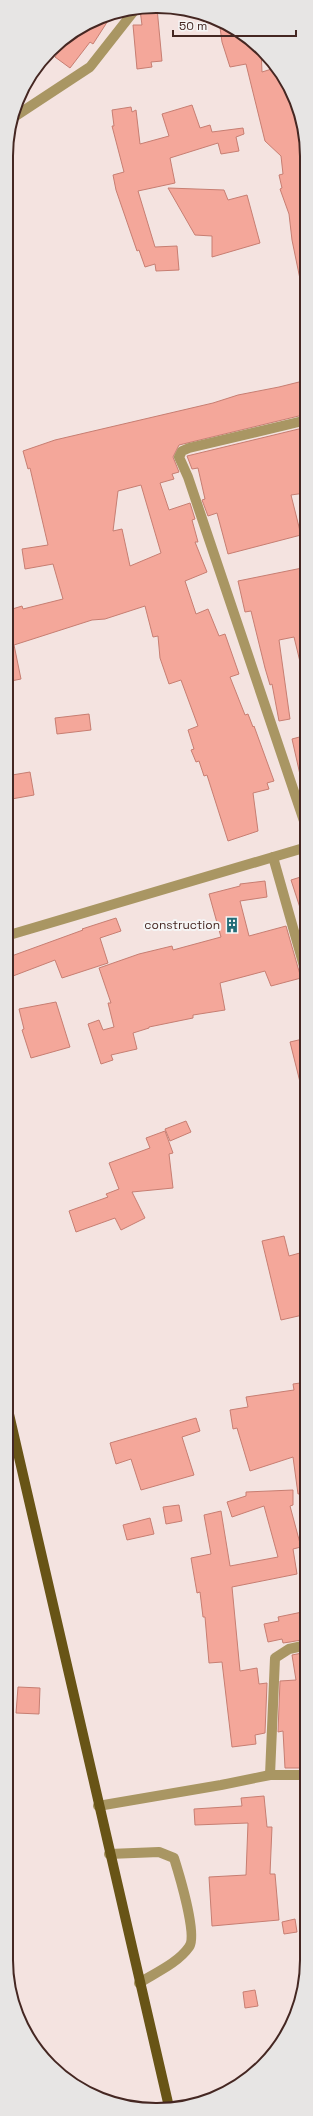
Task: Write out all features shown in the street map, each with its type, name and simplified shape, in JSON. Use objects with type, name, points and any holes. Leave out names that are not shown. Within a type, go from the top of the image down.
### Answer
[{"type":"main road","points":[[13,1432],[167,2103]]},
{"type":"street","points":[[20,113],[90,67],[130,16]]},
{"type":"street","points":[[300,422],[189,448],[182,451],[179,457],[190,484],[300,809]]},
{"type":"street","points":[[13,934],[300,849]]},
{"type":"street","points":[[273,857],[300,953]]},
{"type":"street","points":[[270,1775],[275,1658],[289,1650],[300,1647]]},
{"type":"street","points":[[98,1806],[270,1775],[300,1775]]},
{"type":"street","points":[[109,1854],[159,1852],[174,1858],[193,1932],[190,1946],[181,1956],[139,1983]]},
{"type":"building","points":[[157,13],[162,61],[151,62],[152,67],[137,69],[133,25],[142,25],[140,14]]},
{"type":"building","points":[[107,22],[93,44],[90,42],[70,68],[55,57],[60,51],[77,37]]},
{"type":"building","points":[[220,28],[236,37],[258,55],[261,59],[262,72],[270,69],[276,77],[285,93],[295,119],[300,147],[300,279],[292,240],[289,214],[280,189],[282,188],[279,175],[283,174],[281,156],[265,141],[246,64],[230,67],[222,42]]},
{"type":"building","points":[[192,105],[200,128],[210,125],[212,132],[243,128],[244,134],[236,137],[239,151],[221,154],[218,143],[170,158],[175,183],[138,191],[155,247],[177,246],[179,270],[156,271],[155,264],[145,267],[139,250],[137,251],[116,190],[113,175],[124,172],[112,126],[114,126],[112,110],[131,107],[132,112],[136,110],[140,144],[169,136],[162,114]]},
{"type":"building","points":[[168,188],[224,190],[228,200],[247,195],[260,243],[212,257],[212,236],[195,235]]},
{"type":"building","points":[[300,382],[300,416],[179,445],[173,457],[179,472],[172,474],[174,479],[160,483],[169,510],[190,503],[195,519],[192,520],[198,542],[195,542],[207,572],[185,581],[196,614],[208,609],[219,636],[225,634],[239,674],[230,677],[245,715],[248,714],[253,727],[254,726],[274,781],[267,783],[269,789],[253,793],[258,831],[228,841],[207,775],[204,776],[199,761],[196,762],[191,750],[194,749],[188,730],[198,726],[181,680],[169,684],[160,658],[158,636],[153,637],[145,606],[105,619],[92,620],[14,645],[21,679],[13,681],[13,609],[22,606],[23,609],[63,599],[53,564],[25,569],[22,549],[48,545],[30,468],[28,469],[23,451],[55,440],[213,403],[238,395]],"holes":[[[141,485],[161,553],[130,566],[122,529],[113,531],[118,491]]]},
{"type":"building","points":[[300,429],[300,494],[291,495],[300,535],[228,554],[217,513],[208,516],[202,500],[205,499],[198,468],[192,469],[187,456]]},
{"type":"building","points":[[300,568],[300,662],[294,637],[279,640],[290,719],[279,721],[272,684],[270,685],[265,668],[251,611],[245,612],[238,581]]},
{"type":"building","points":[[89,714],[91,730],[57,734],[55,718]]},
{"type":"building","points":[[300,737],[300,775],[292,739]]},
{"type":"building","points":[[30,772],[34,795],[13,799],[13,775]]},
{"type":"building","points":[[300,877],[300,908],[291,880]]},
{"type":"building","points":[[265,881],[267,897],[240,901],[249,936],[286,926],[300,978],[271,986],[265,971],[220,983],[225,1010],[193,1015],[193,1018],[149,1027],[133,1033],[137,1049],[111,1055],[113,1060],[101,1064],[88,1024],[99,1020],[103,1030],[114,1027],[108,1003],[111,1003],[99,968],[139,954],[172,946],[173,950],[221,937],[209,894],[240,886],[240,884]]},
{"type":"building","points":[[116,918],[121,931],[100,938],[108,963],[62,978],[55,960],[13,976],[13,955],[83,930],[82,929]]},
{"type":"building","points":[[56,1002],[70,1047],[31,1058],[22,1030],[24,1029],[19,1009]]},
{"type":"building","points":[[300,1040],[300,1082],[290,1042]]},
{"type":"building","points":[[186,1121],[191,1132],[170,1141],[165,1129]]},
{"type":"building","points":[[165,1131],[173,1153],[169,1154],[173,1188],[132,1192],[145,1218],[121,1230],[115,1218],[76,1232],[69,1211],[108,1197],[106,1194],[119,1189],[109,1163],[150,1148],[146,1138]]},
{"type":"building","points":[[284,1236],[289,1256],[300,1253],[300,1316],[281,1320],[262,1241]]},
{"type":"building","points":[[300,1383],[300,1494],[298,1494],[293,1457],[250,1471],[237,1428],[233,1429],[230,1410],[248,1407],[246,1397],[294,1390],[293,1384]]},
{"type":"building","points":[[196,1418],[200,1431],[182,1437],[194,1475],[141,1490],[131,1459],[116,1464],[110,1443]]},
{"type":"building","points":[[293,1490],[293,1505],[290,1506],[300,1547],[293,1549],[297,1574],[232,1587],[240,1671],[257,1668],[259,1684],[267,1683],[265,1733],[255,1735],[256,1744],[232,1747],[222,1662],[209,1663],[205,1617],[203,1617],[200,1592],[197,1593],[191,1558],[211,1554],[204,1515],[221,1511],[230,1566],[278,1557],[264,1506],[232,1517],[227,1502],[246,1496],[246,1492]]},
{"type":"building","points":[[179,1505],[182,1521],[166,1524],[163,1507]]},
{"type":"building","points":[[150,1518],[154,1534],[127,1540],[123,1525]]},
{"type":"building","points":[[300,1612],[300,1640],[283,1643],[282,1639],[268,1642],[264,1624],[279,1621],[278,1617]]},
{"type":"building","points":[[300,1653],[300,1768],[285,1768],[283,1731],[278,1732],[280,1681],[296,1680],[292,1655]]},
{"type":"building","points":[[18,1687],[40,1688],[39,1714],[16,1713]]},
{"type":"building","points":[[264,1796],[267,1827],[272,1827],[270,1874],[275,1874],[279,1920],[212,1926],[209,1877],[246,1875],[248,1823],[195,1825],[194,1809],[242,1806],[241,1798]]},
{"type":"building","points":[[295,1919],[297,1932],[284,1934],[282,1922]]},
{"type":"building","points":[[255,1990],[258,2006],[245,2008],[243,1992]]},
{"type":"place","name":"construction","points":[[232,925]]}]
